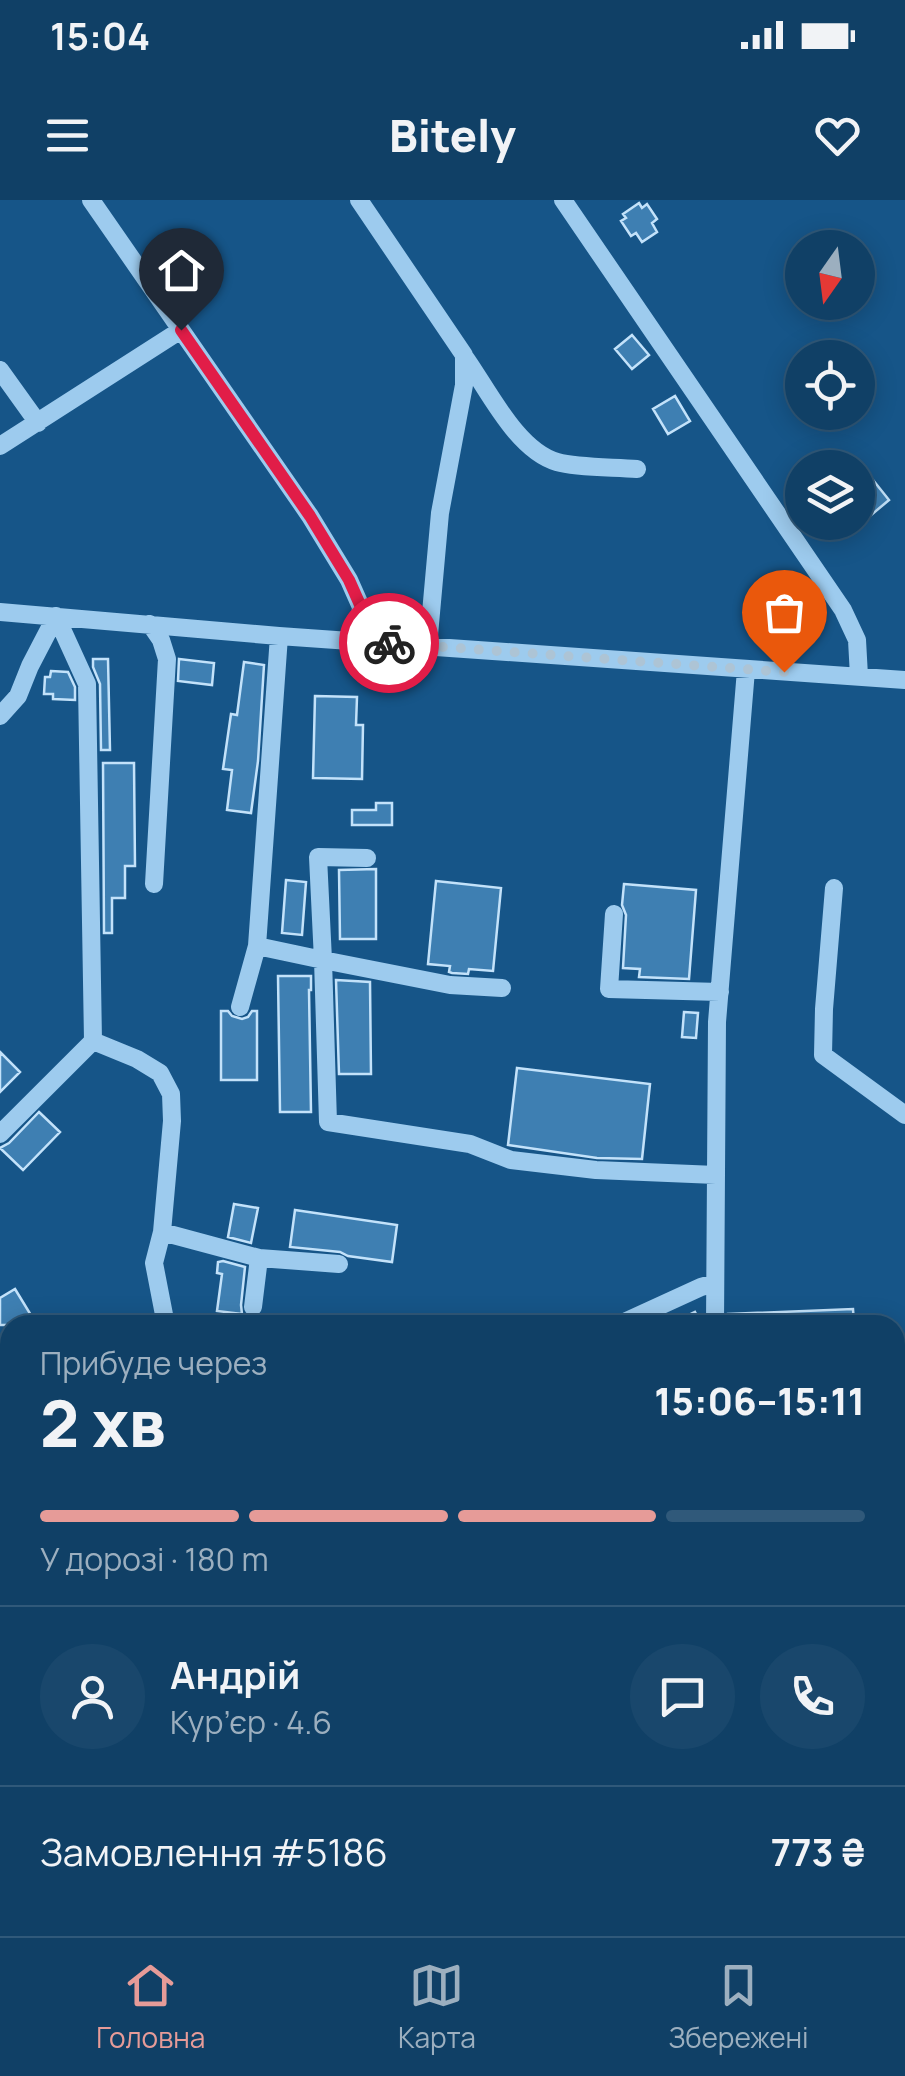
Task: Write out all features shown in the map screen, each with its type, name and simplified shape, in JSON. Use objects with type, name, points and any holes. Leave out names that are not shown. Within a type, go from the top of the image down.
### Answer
[{"type":"street","points":[[91,200],[310,516],[349,580],[361,607],[358,641]]},
{"type":"street","points":[[358,200],[486,386],[506,422],[542,455],[558,462],[637,469]]},
{"type":"street","points":[[563,200],[843,610],[858,640],[859,676]]},
{"type":"street","points":[[0,446],[181,330]]},
{"type":"street","points":[[428,646],[440,513],[464,385],[464,355]]},
{"type":"street","points":[[0,370],[38,423]]},
{"type":"street","points":[[0,612],[279,636],[905,680]]},
{"type":"street","points":[[0,716],[18,696],[56,616]]},
{"type":"street","points":[[0,1134],[93,1041],[87,684],[56,616]]},
{"type":"street","points":[[150,624],[167,659],[154,884]]},
{"type":"street","points":[[240,1007],[257,946],[279,636]]},
{"type":"street","points":[[715,1315],[717,1022],[746,670]]},
{"type":"street","points":[[367,858],[318,856],[328,1122],[470,1144],[511,1160],[596,1170],[716,1175]]},
{"type":"street","points":[[834,888],[824,1055],[905,1116]]},
{"type":"street","points":[[614,914],[609,989],[720,992]]},
{"type":"street","points":[[257,946],[450,985],[502,988]]},
{"type":"street","points":[[93,1041],[160,1072],[171,1094],[162,1232],[154,1264],[164,1315]]},
{"type":"street","points":[[162,1232],[259,1258],[339,1264]]},
{"type":"street","points":[[253,1307],[259,1258]]},
{"type":"street","points":[[640,1315],[715,1282]]},
{"type":"building","points":[[639,203],[642,208],[647,204],[657,219],[652,223],[657,232],[642,242],[636,233],[631,236],[621,221],[626,218],[623,214]]},
{"type":"building","points":[[632,335],[649,355],[632,369],[615,349]]},
{"type":"building","points":[[675,396],[690,421],[668,434],[653,409]]},
{"type":"building","points":[[875,482],[889,500],[875,512]]},
{"type":"building","points":[[93,659],[108,659],[110,750],[101,750],[100,684]]},
{"type":"building","points":[[179,659],[214,663],[212,685],[178,681]]},
{"type":"building","points":[[244,662],[264,665],[251,813],[227,810],[232,770],[223,769],[231,714],[237,715]]},
{"type":"building","points":[[51,671],[68,672],[75,687],[75,700],[53,699],[53,694],[44,694],[45,677],[50,677]]},
{"type":"building","points":[[315,696],[357,697],[356,725],[363,725],[362,779],[313,778]]},
{"type":"building","points":[[103,763],[134,763],[135,866],[125,866],[125,898],[112,898],[112,933],[104,933]]},
{"type":"building","points":[[376,803],[392,803],[392,825],[352,825],[352,810],[376,810]]},
{"type":"building","points":[[376,869],[376,939],[340,939],[339,870]]},
{"type":"building","points":[[286,880],[306,882],[302,935],[282,933]]},
{"type":"building","points":[[436,881],[501,888],[493,971],[469,969],[468,974],[452,973],[450,966],[428,964]]},
{"type":"building","points":[[624,884],[696,890],[689,979],[639,977],[640,969],[623,968]]},
{"type":"building","points":[[278,976],[311,976],[311,1112],[280,1112]]},
{"type":"building","points":[[336,980],[370,982],[371,1074],[339,1074]]},
{"type":"building","points":[[221,1011],[242,1019],[257,1011],[257,1080],[221,1080]]},
{"type":"building","points":[[684,1012],[698,1013],[696,1038],[682,1037]]},
{"type":"building","points":[[0,1052],[20,1072],[0,1092]]},
{"type":"building","points":[[517,1068],[650,1084],[642,1159],[597,1158],[508,1145]]},
{"type":"building","points":[[39,1112],[60,1132],[23,1170],[0,1148]]},
{"type":"building","points":[[234,1204],[258,1208],[251,1243],[228,1237]]},
{"type":"building","points":[[295,1210],[397,1225],[392,1262],[290,1247]]},
{"type":"building","points":[[218,1262],[245,1267],[242,1314],[217,1311],[222,1274],[217,1273]]},
{"type":"building","points":[[15,1289],[31,1315],[0,1315],[0,1298]]},
{"type":"building","points":[[853,1309],[853,1315],[728,1315]]},
{"type":"way so far","points":[[389,643],[784,672]]},
{"type":"route","points":[[181,330],[310,516],[349,580],[361,607],[358,641],[389,643]]}]
